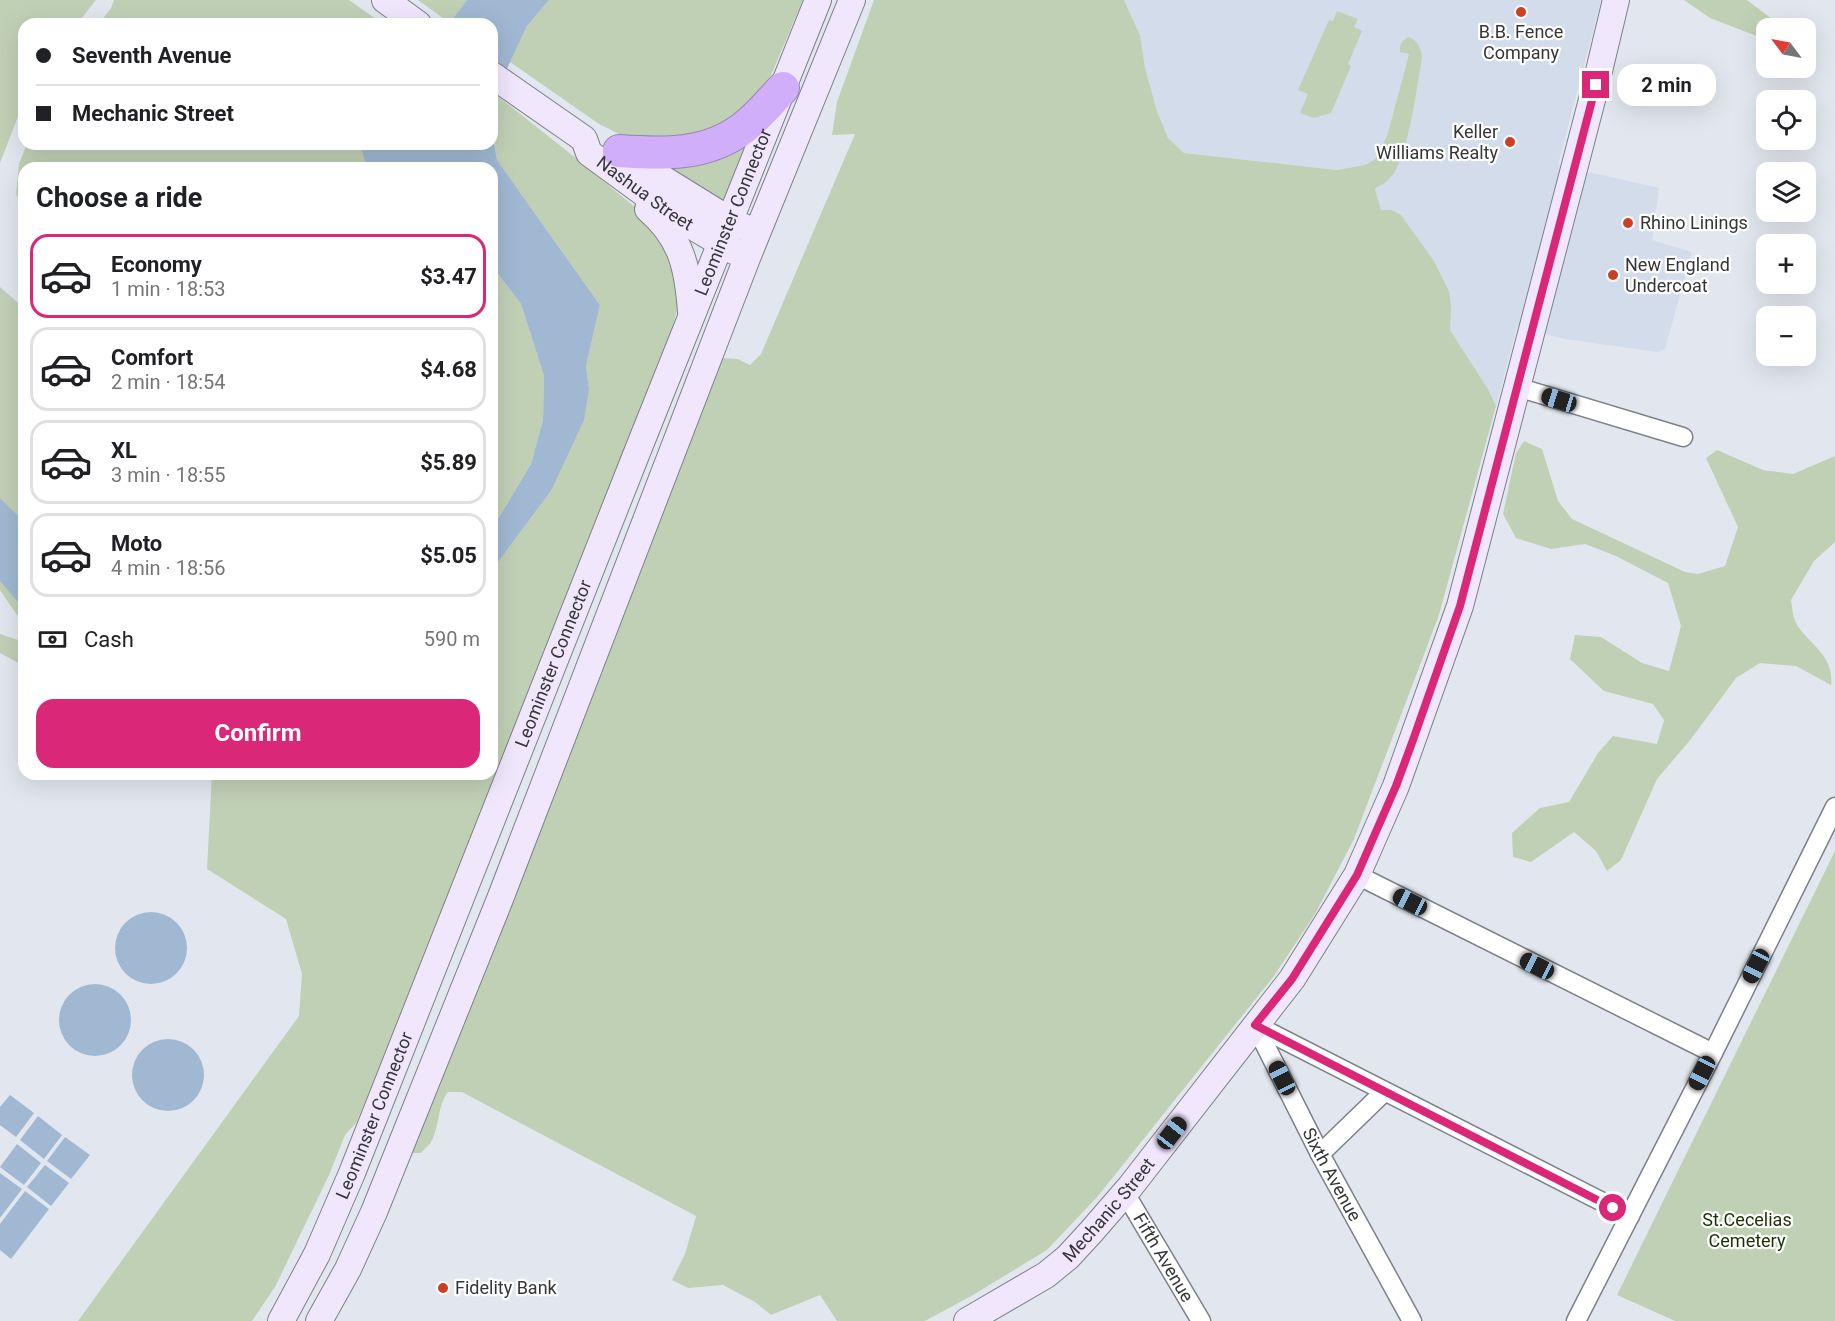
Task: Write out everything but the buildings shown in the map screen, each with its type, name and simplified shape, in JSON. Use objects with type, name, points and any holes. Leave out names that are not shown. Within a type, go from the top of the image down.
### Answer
[{"type":"highway","points":[[598,148],[659,154],[682,153],[726,140],[744,128],[783,88]]},
{"type":"main road","name":"Leominster Connector","points":[[281,1321],[317,1254],[352,1173],[818,0]]},
{"type":"main road","name":"Leominster Connector","points":[[319,1321],[348,1269],[374,1212],[500,900],[747,258],[852,0]]},
{"type":"main road","name":"Mechanic Street","points":[[983,1317],[1046,1275],[1068,1257],[1125,1193],[1292,979],[1357,875],[1396,786],[1460,606],[1616,0]]},
{"type":"main road","name":"Nashua Street","points":[[498,79],[598,148],[757,234]]},
{"type":"main road","name":"Nashua Street","points":[[598,148],[675,216],[747,258]]},
{"type":"main road","points":[[598,148],[604,173],[657,216],[675,241],[686,267],[691,317]]},
{"type":"street","points":[[1518,387],[1683,437]]},
{"type":"street","points":[[1576,1321],[1835,807]]},
{"type":"street","points":[[1357,875],[1713,1053]]},
{"type":"street","points":[[1255,1025],[1630,1216]]},
{"type":"street","name":"Sixth Avenue","points":[[1255,1025],[1320,1154],[1412,1321]]},
{"type":"street","points":[[1320,1154],[1384,1092]]},
{"type":"street","name":"Fifth Avenue","points":[[1125,1193],[1201,1321]]},
{"type":"shaded area","points":[[1124,0],[1601,0],[1558,165],[1659,188],[1652,240],[1692,252],[1665,349],[1657,352],[1565,339],[1517,327],[1496,406],[1488,389],[1450,330],[1449,291],[1434,261],[1409,226],[1381,210],[1375,189],[1381,184],[1409,54],[1387,136],[1375,159],[1365,165],[1337,170],[1184,153],[1168,138],[1157,111],[1145,68],[1140,35]]},
{"type":"green space","points":[[0,0],[96,0],[82,18],[18,18],[18,116],[0,163]]},
{"type":"green space","points":[[114,0],[349,0],[374,18],[104,18]]},
{"type":"green space","points":[[418,0],[467,0],[454,18],[443,18]]},
{"type":"green space","points":[[549,0],[803,0],[771,75],[753,101],[727,123],[699,138],[625,137],[599,124],[510,62],[527,26]]},
{"type":"green space","points":[[874,0],[1124,0],[1140,35],[1145,68],[1157,111],[1168,138],[1184,153],[1337,170],[1365,165],[1375,159],[1387,136],[1409,54],[1400,52],[1401,45],[1409,37],[1418,45],[1422,58],[1407,140],[1396,169],[1388,180],[1375,189],[1381,210],[1392,210],[1401,215],[1434,261],[1449,291],[1450,330],[1488,389],[1496,406],[1439,615],[1354,839],[1315,914],[1274,976],[1098,1196],[1047,1250],[925,1321],[837,1321],[820,1295],[771,1315],[755,1302],[723,1285],[688,1288],[672,1280],[685,1254],[696,1216],[462,1092],[448,1092],[444,1098],[434,1136],[428,1146],[421,1153],[405,1151],[703,400],[723,358],[738,359],[750,365],[761,354],[855,134],[832,135],[837,102]]},
{"type":"green space","points":[[1684,0],[1747,0],[1771,18],[1756,18],[1756,36],[1710,18]]},
{"type":"green space","points":[[1337,11],[1358,19],[1354,27],[1362,31],[1348,64],[1351,66],[1331,113],[1314,118],[1300,113],[1308,94],[1298,90],[1329,20],[1333,21]]},
{"type":"green space","points":[[498,96],[648,218],[671,253],[679,302],[673,326],[498,770],[498,562],[551,491],[589,389],[586,366],[600,305],[497,160],[495,150],[498,150]]},
{"type":"green space","points":[[750,138],[725,199],[718,201],[654,160]]},
{"type":"green space","points":[[25,150],[422,150],[430,162],[20,162]]},
{"type":"green space","points":[[18,174],[18,198],[16,194]]},
{"type":"green space","points":[[498,274],[521,304],[544,376],[543,420],[531,464],[498,519]]},
{"type":"green space","points":[[0,287],[18,302],[18,617],[0,590]]},
{"type":"green space","points":[[1524,441],[1542,449],[1558,501],[1572,519],[1685,572],[1698,574],[1725,566],[1738,527],[1706,458],[1717,450],[1763,470],[1793,474],[1835,456],[1835,542],[1814,561],[1791,600],[1796,623],[1829,665],[1831,685],[1796,666],[1760,663],[1736,678],[1691,739],[1657,779],[1621,860],[1607,871],[1596,851],[1574,832],[1531,862],[1513,857],[1512,833],[1540,808],[1569,802],[1598,753],[1613,736],[1657,744],[1664,720],[1653,704],[1604,691],[1570,659],[1575,635],[1601,637],[1642,663],[1669,671],[1681,626],[1668,583],[1616,556],[1585,544],[1551,549],[1516,538],[1503,514],[1516,453]]},
{"type":"green space","points":[[0,634],[18,640],[18,663],[0,653]]},
{"type":"green space","points":[[212,780],[494,780],[356,1123],[345,1135],[329,1175],[275,1287],[252,1321],[78,1321],[299,1016],[302,974],[286,919],[207,869]]},
{"type":"green space","name":"St.Cecelias Cemetery","points":[[1835,851],[1835,1321],[1675,1321],[1617,1295]]},
{"type":"water","points":[[467,0],[549,0],[527,26],[498,88],[498,18],[454,18]]},
{"type":"water","points":[[495,150],[497,160],[600,305],[586,366],[589,389],[584,420],[551,491],[498,562],[498,519],[531,464],[543,420],[544,376],[521,304],[498,274],[498,162],[365,162],[362,151]]},
{"type":"water","points":[[0,498],[18,516],[18,602],[0,581]]},
{"type":"water","points":[[158,912],[177,922],[185,934],[187,948],[185,962],[177,974],[165,982],[144,984],[125,974],[117,962],[115,941],[125,922],[137,914]]},
{"type":"water","points":[[102,984],[121,994],[129,1006],[131,1020],[129,1034],[121,1046],[109,1054],[88,1056],[69,1046],[61,1034],[59,1013],[69,994],[81,986]]},
{"type":"water","points":[[175,1039],[194,1049],[202,1061],[204,1075],[202,1089],[194,1101],[182,1109],[161,1111],[142,1101],[134,1089],[132,1068],[142,1049],[154,1041]]},
{"type":"water","points":[[10,1095],[34,1113],[16,1137],[0,1125],[0,1107]]},
{"type":"water","points":[[38,1116],[62,1135],[44,1159],[20,1140]]},
{"type":"water","points":[[65,1137],[90,1155],[71,1179],[47,1161]]},
{"type":"water","points":[[17,1144],[41,1163],[24,1185],[0,1167]]},
{"type":"water","points":[[45,1165],[69,1183],[51,1206],[27,1187]]},
{"type":"water","points":[[0,1173],[22,1189],[0,1218]]},
{"type":"water","points":[[25,1191],[49,1209],[11,1259],[0,1250],[0,1224]]},
{"type":"place","name":"B.B. Fence Company","points":[[1521,12]]},
{"type":"place","name":"Keller Williams Realty","points":[[1510,142]]},
{"type":"place","name":"Rhino Linings","points":[[1628,223]]},
{"type":"place","name":"New England Undercoat","points":[[1613,275]]},
{"type":"place","name":"Fidelity Bank","points":[[443,1288]]},
{"type":"route","points":[[1596,85],[1460,606],[1413,740],[1396,786],[1357,875],[1292,979],[1255,1025],[1613,1208]]}]
